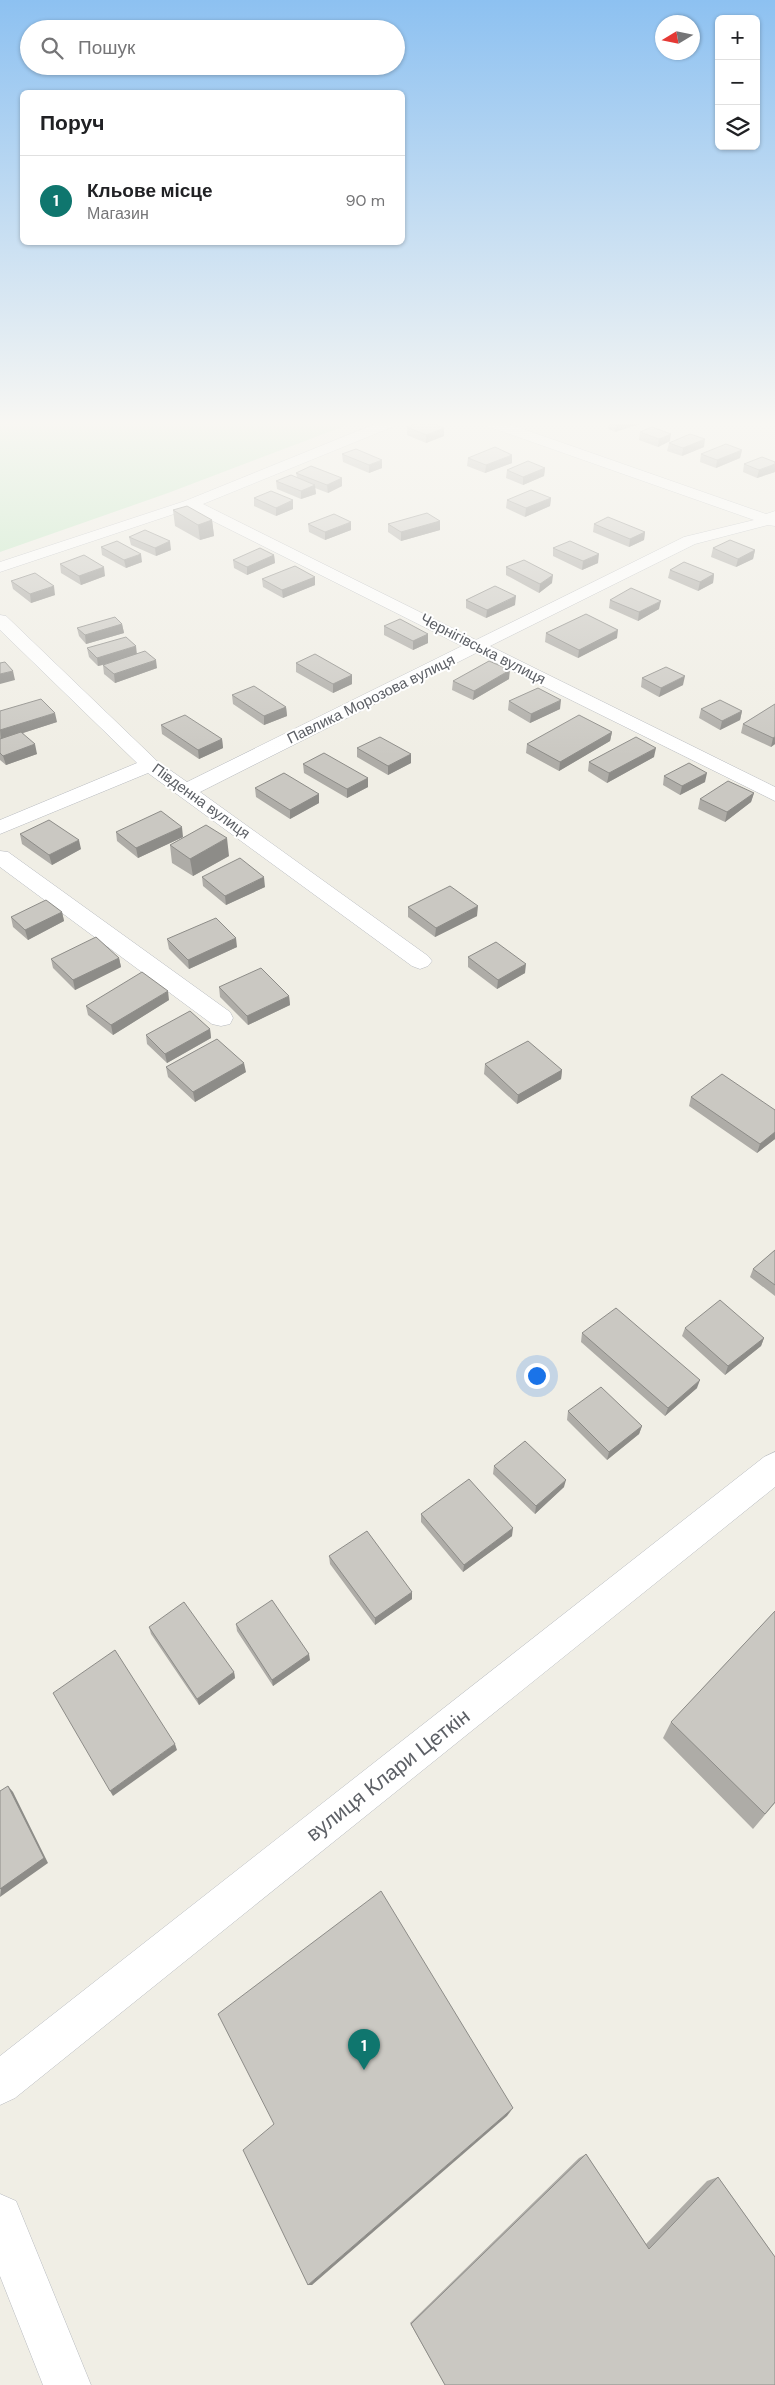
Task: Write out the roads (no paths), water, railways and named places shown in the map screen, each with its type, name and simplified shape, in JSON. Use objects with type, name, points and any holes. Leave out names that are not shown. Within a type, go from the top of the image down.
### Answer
[{"type":"street","points":[[0,567],[102,533]]},
{"type":"street","name":"Чернігівська вулиця","points":[[249,533],[775,795]]},
{"type":"street","name":"Павлика Морозова вулиця","points":[[186,791],[690,540],[719,533]]},
{"type":"street","name":"Південна вулиця","points":[[0,620],[150,766],[420,961]]},
{"type":"street","points":[[0,828],[150,766]]},
{"type":"street","points":[[0,856],[221,1018]]},
{"type":"street","name":"вулиця Клари Цеткін","points":[[0,2083],[775,1467]]},
{"type":"street","points":[[0,2217],[67,2385]]},
{"type":"place","name":"Кльове місце","points":[[364,2070]]}]
